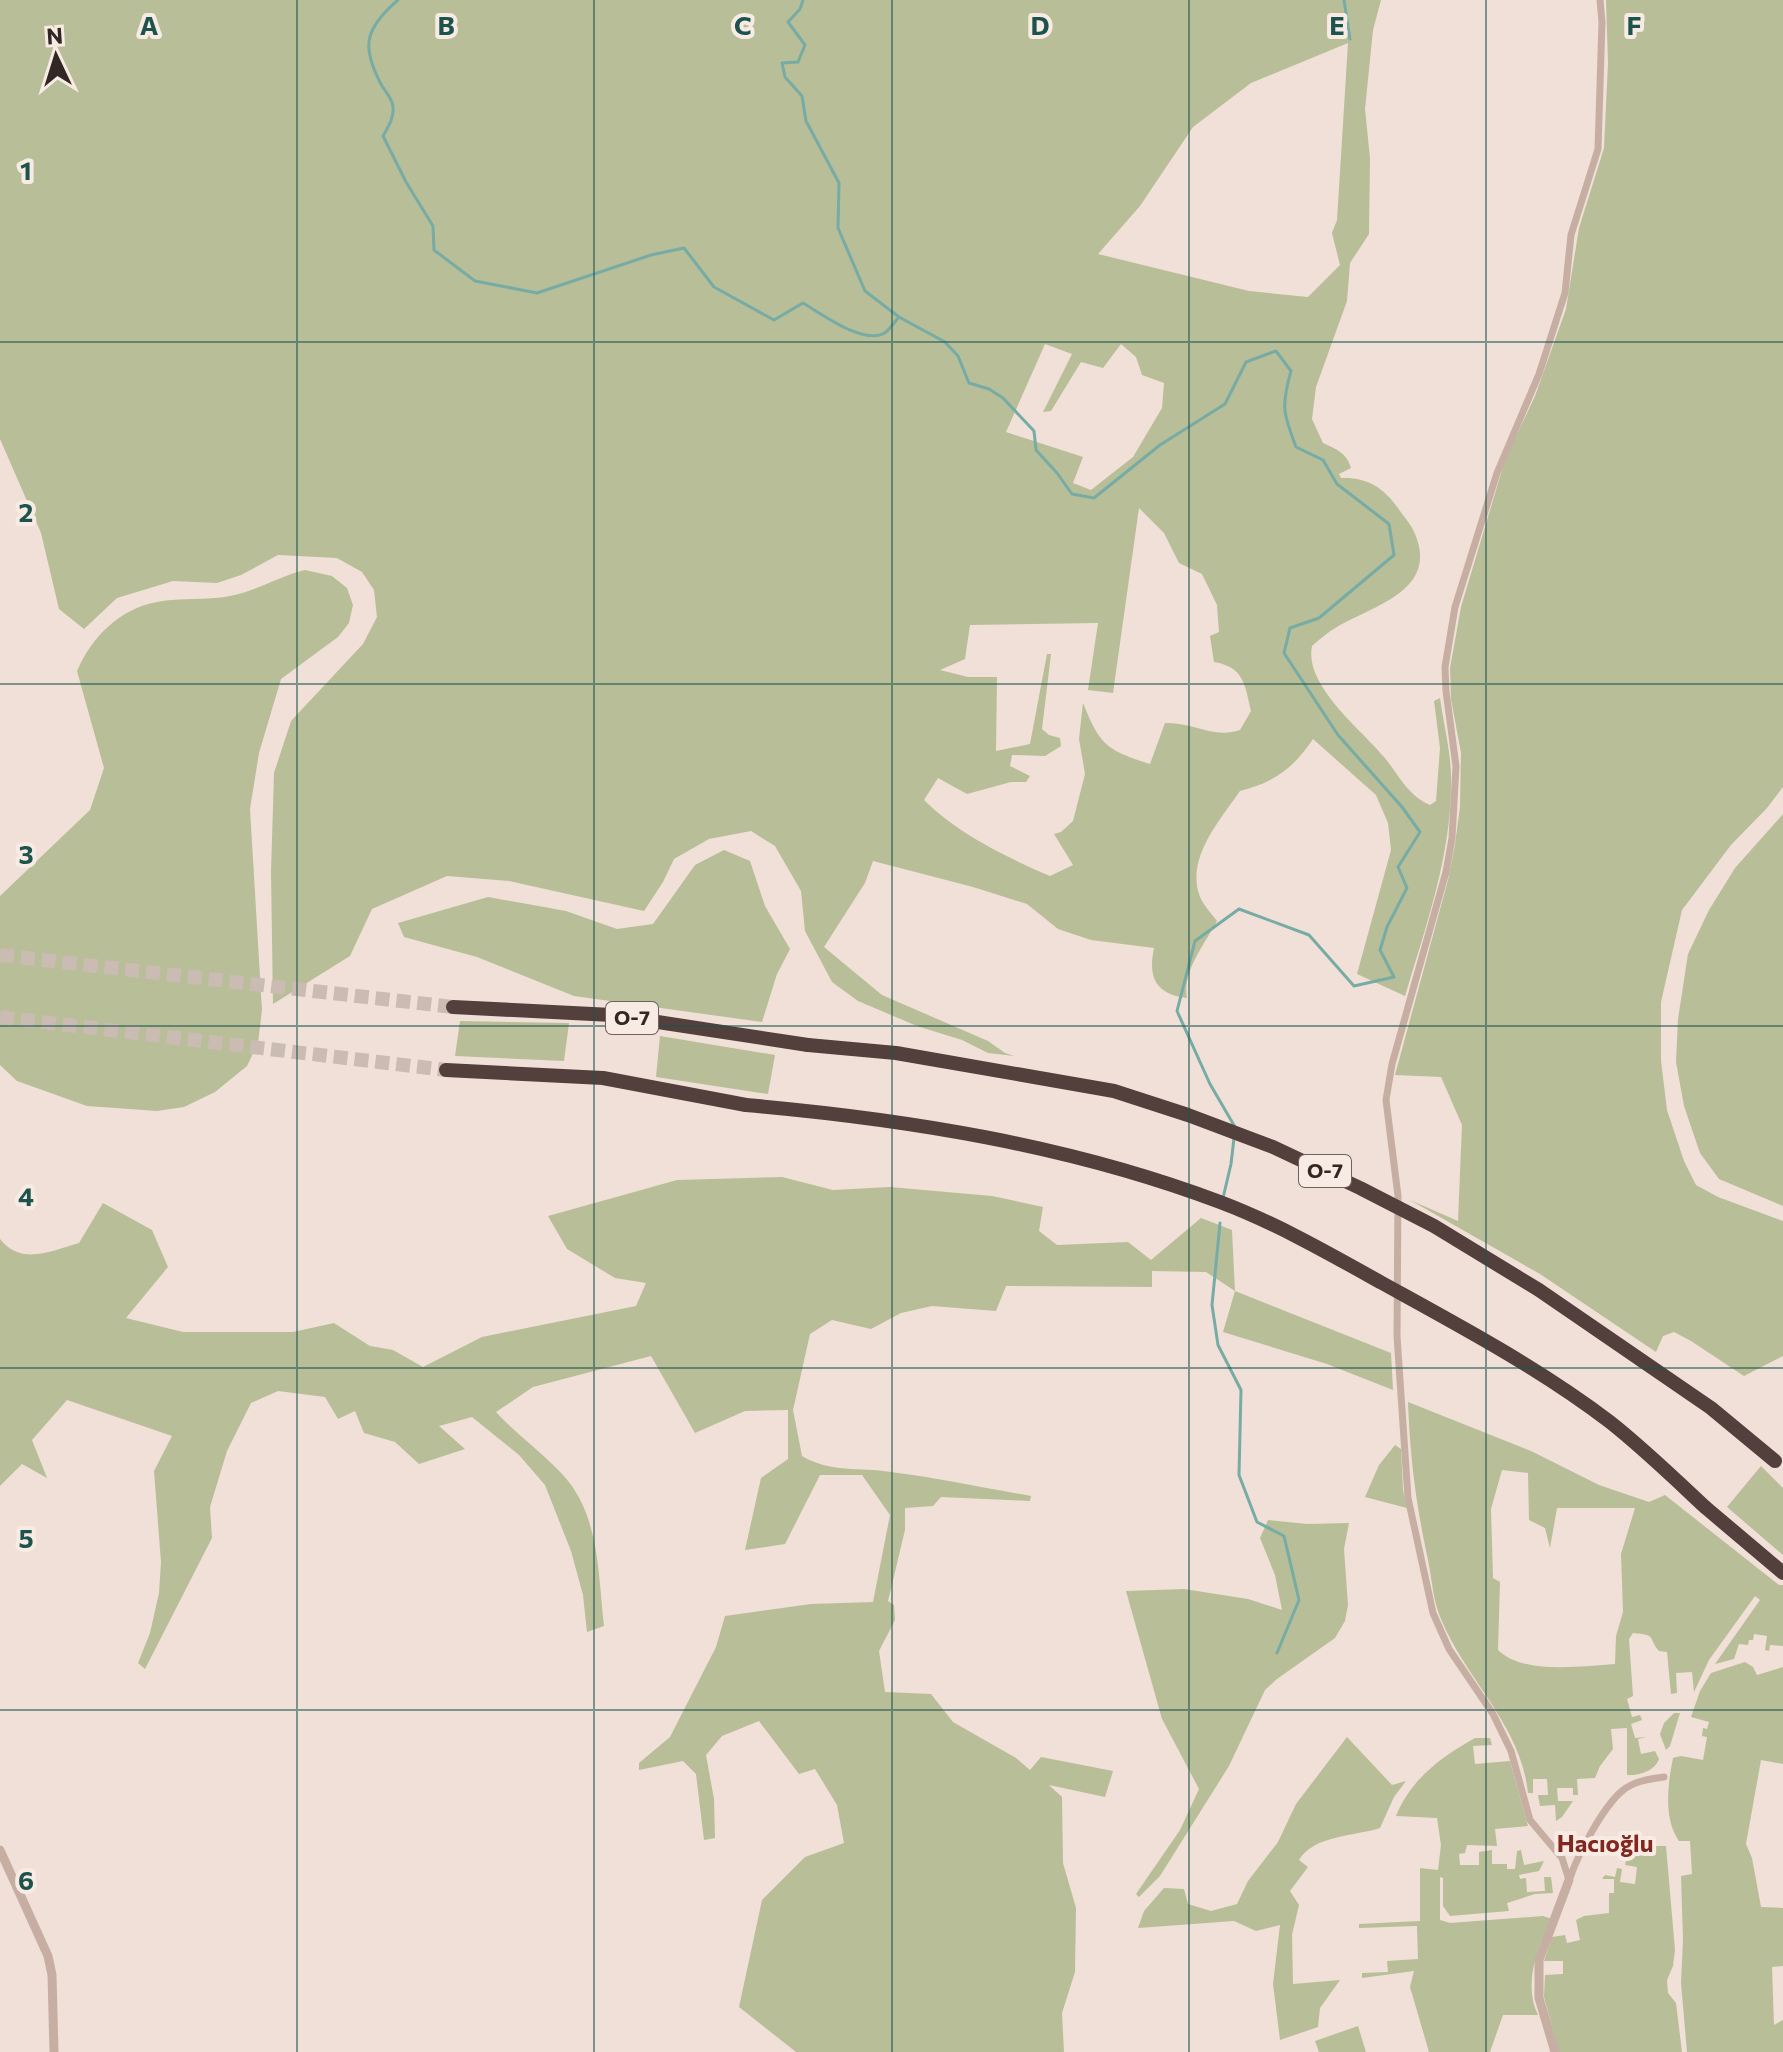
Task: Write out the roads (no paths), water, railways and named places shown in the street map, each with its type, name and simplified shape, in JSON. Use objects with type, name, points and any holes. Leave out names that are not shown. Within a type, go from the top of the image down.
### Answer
[{"type":"highway","name":"O-7","points":[[453,1007],[612,1015],[808,1045],[896,1053],[1114,1091],[1188,1115],[1273,1147],[1434,1226],[1539,1290],[1711,1408],[1779,1465]]},
{"type":"highway","points":[[446,1070],[603,1078],[746,1105],[906,1123],[1026,1147],[1144,1176],[1222,1203],[1298,1238],[1488,1342],[1609,1422],[1783,1573]]},
{"type":"street","points":[[1569,1880],[1562,1858],[1530,1820],[1511,1751],[1493,1714],[1449,1649],[1433,1613],[1408,1498],[1397,1336],[1398,1196],[1387,1092],[1404,1018],[1446,872],[1452,838],[1456,766],[1446,691],[1448,644],[1462,582],[1497,473],[1539,374],[1565,293],[1571,235],[1598,149],[1600,0]]},
{"type":"street","points":[[1555,2052],[1539,1998],[1539,1960],[1579,1852],[1614,1799],[1631,1785],[1664,1777]]},
{"type":"street","points":[[0,1850],[48,1956],[52,1975],[54,2052]]},
{"type":"waterway","points":[[398,0],[378,20],[369,39],[375,72],[393,104],[392,119],[383,136],[433,226],[434,250],[475,281],[537,293],[651,255],[684,248],[714,287],[774,320],[803,303],[844,327],[877,336],[886,332],[899,317]]},
{"type":"waterway","points":[[803,0],[800,9],[788,22],[805,45],[798,62],[782,63],[785,77],[802,96],[806,121],[839,183],[838,228],[865,291],[899,317],[945,342],[958,356],[969,383],[989,389],[1003,398],[1034,431],[1036,450],[1072,494],[1094,498],[1160,445],[1225,404],[1246,362],[1276,351],[1291,371],[1285,409],[1296,447],[1323,460],[1337,484],[1389,524],[1394,555],[1319,618],[1290,628],[1284,653],[1338,735],[1420,832],[1398,867],[1407,888],[1387,927],[1380,950],[1394,977],[1354,986],[1309,935],[1239,909],[1195,941],[1177,1011],[1210,1084],[1235,1127]]},
{"type":"waterway","points":[[1344,0],[1350,39]]},
{"type":"waterway","points":[[1223,1198],[1234,1138]]},
{"type":"waterway","points":[[1220,1223],[1212,1305],[1218,1345],[1241,1390],[1239,1475],[1257,1522],[1284,1536],[1299,1600],[1277,1653]]},
{"type":"tunnel","points":[[0,955],[453,1007]]},
{"type":"tunnel","points":[[0,1017],[446,1070]]},
{"type":"district","name":"Hacıoğlu","points":[[1605,1844]]}]
